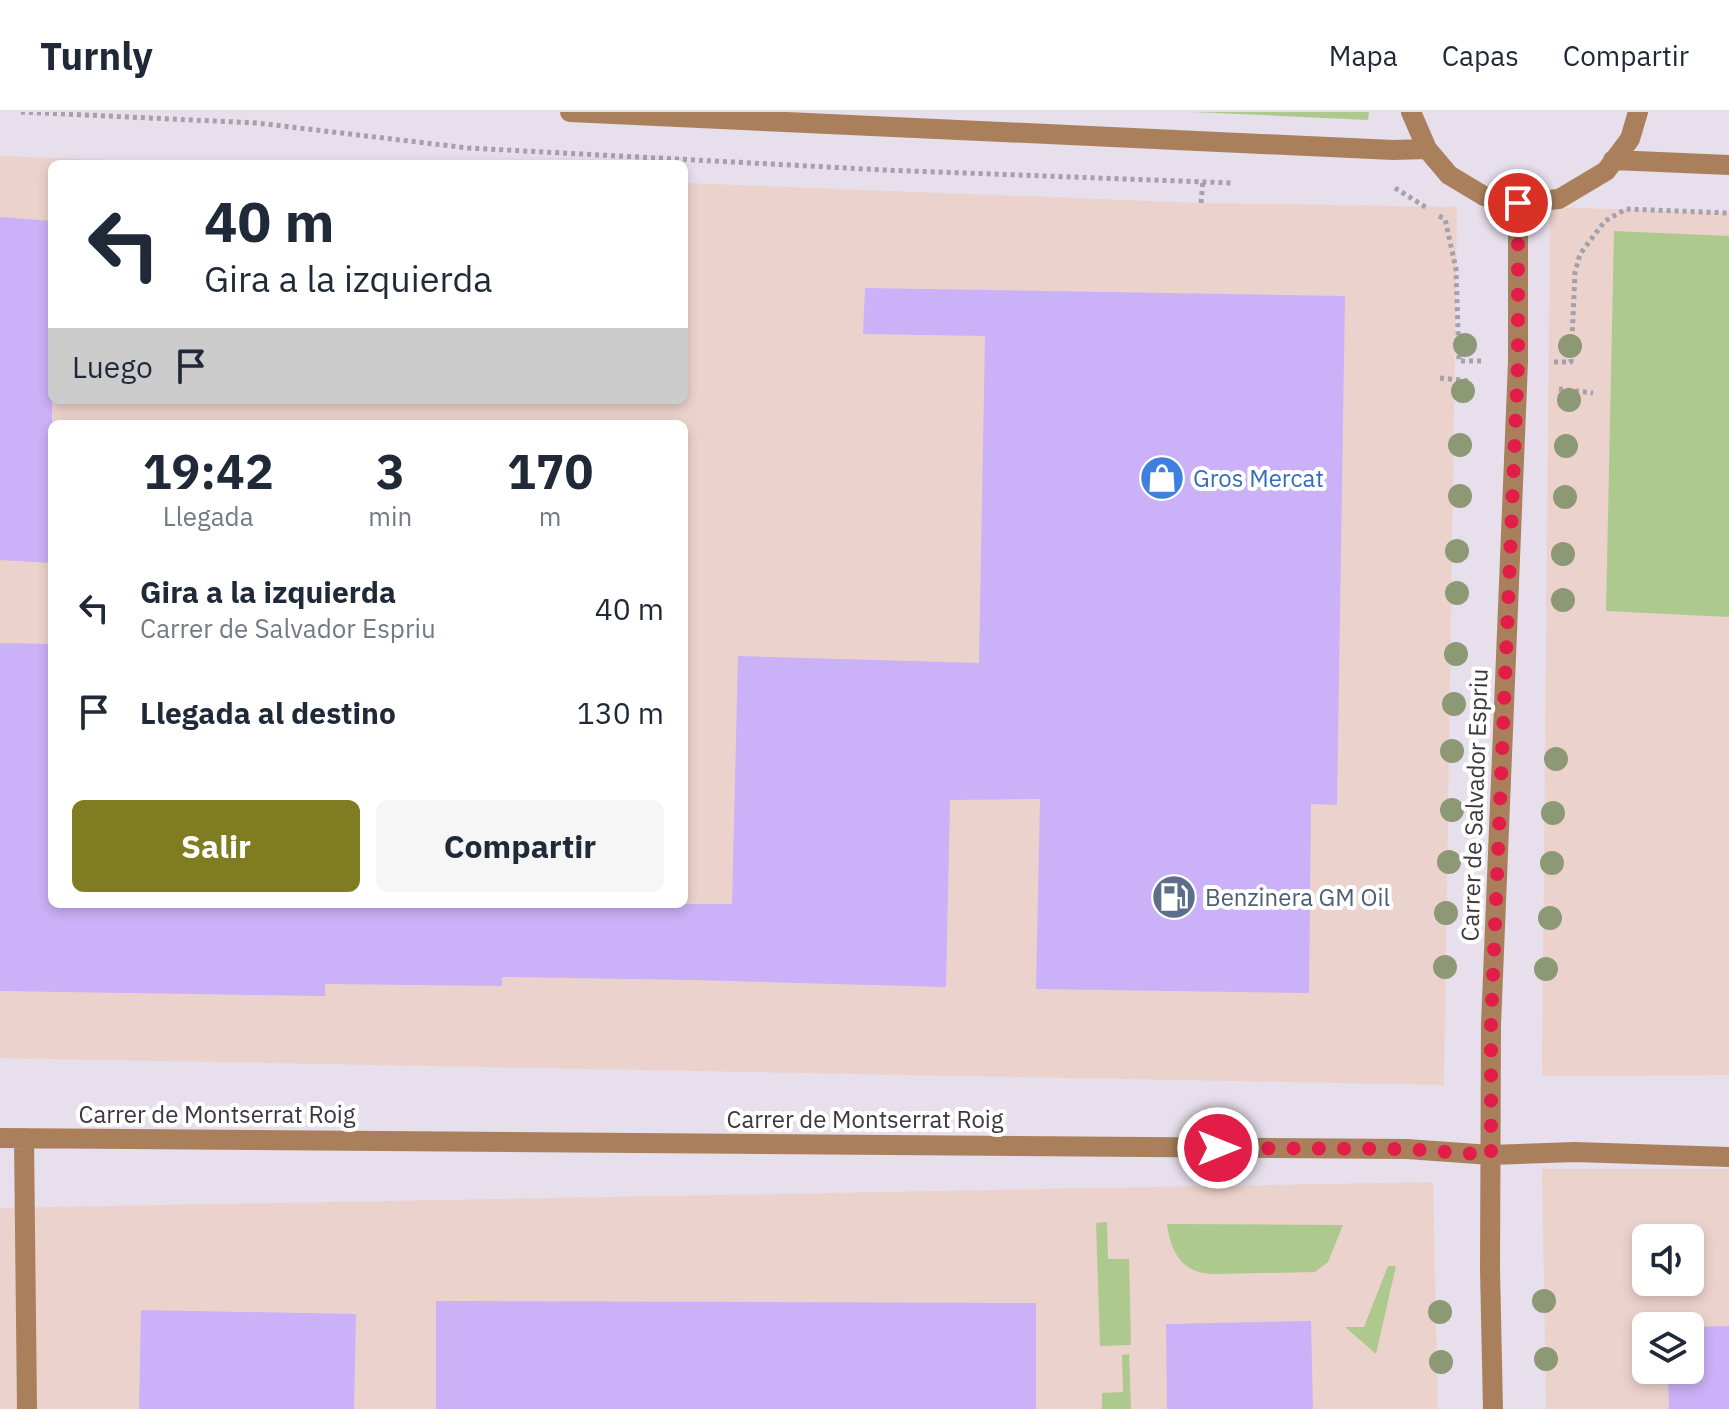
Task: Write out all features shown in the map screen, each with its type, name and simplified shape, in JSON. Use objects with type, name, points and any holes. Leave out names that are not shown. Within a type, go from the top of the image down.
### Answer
[{"type":"street","points":[[570,112],[1393,150],[1427,149]]},
{"type":"street","points":[[1411,112],[1427,149],[1449,175],[1484,196],[1518,203],[1559,199],[1606,171],[1630,139],[1638,112]]},
{"type":"street","points":[[1613,160],[1729,165]]},
{"type":"street","name":"Carrer de Salvador Espriu","points":[[1493,1409],[1491,1025],[1518,362],[1518,203]]},
{"type":"street","name":"Carrer de Montserrat Roig","points":[[0,1138],[1407,1149],[1491,1155],[1575,1152],[1729,1157]]},
{"type":"street","points":[[24,1138],[27,1409]]},
{"type":"path","points":[[1201,203],[1204,169]]},
{"type":"path","points":[[1173,181],[1217,182]]},
{"type":"path","points":[[1383,188],[1396,188],[1445,219],[1456,269],[1459,361],[1472,361]]},
{"type":"path","points":[[1559,362],[1571,362],[1575,272],[1580,254],[1605,221],[1626,209],[1729,213]]},
{"type":"path","points":[[1440,378],[1470,381]]},
{"type":"path","points":[[1559,389],[1593,393]]},
{"type":"shaded area","points":[[0,156],[105,160],[48,160],[48,404],[688,404],[688,183],[1201,203],[1457,207],[1444,1085],[0,1058]]},
{"type":"shaded area","points":[[1550,207],[1729,213],[1729,1075],[1542,1076]]},
{"type":"shaded area","points":[[1542,1169],[1729,1169],[1729,1409],[1546,1409]]},
{"type":"shaded area","points":[[1433,1182],[1438,1409],[0,1409],[0,1208]]},
{"type":"green space","points":[[1193,112],[1369,112],[1368,120]]},
{"type":"green space","points":[[1614,231],[1729,236],[1729,617],[1606,611]]},
{"type":"green space","points":[[1107,1222],[1108,1259],[1129,1259],[1131,1345],[1100,1346],[1096,1223]]},
{"type":"green space","points":[[1167,1224],[1343,1225],[1328,1262],[1315,1272],[1215,1274],[1195,1270],[1180,1260]]},
{"type":"green space","points":[[1388,1266],[1396,1266],[1376,1354],[1345,1327],[1364,1327]]},
{"type":"green space","points":[[1129,1354],[1131,1409],[1102,1409],[1102,1393],[1123,1392],[1122,1355]]},
{"type":"building","points":[[0,217],[48,221],[48,404],[52,404],[52,420],[48,420],[48,563],[0,560]]},
{"type":"building","points":[[865,288],[1345,296],[1337,805],[1311,804],[1309,993],[1036,989],[1040,799],[950,800],[946,987],[502,977],[502,986],[325,984],[325,996],[0,991],[0,643],[48,644],[48,908],[688,908],[688,904],[732,904],[738,656],[979,663],[985,336],[863,334]]},
{"type":"building","points":[[436,1301],[1036,1303],[1036,1409],[436,1409]]},
{"type":"building","points":[[141,1310],[356,1314],[354,1409],[139,1409]]},
{"type":"building","points":[[1311,1321],[1313,1409],[1167,1409],[1166,1324]]},
{"type":"building","points":[[1729,1326],[1729,1409],[1669,1409],[1668,1384],[1704,1384],[1704,1327]]},
{"type":"place","name":"Gros Mercat","points":[[1162,478]]},
{"type":"place","name":"Benzinera GM Oil","points":[[1174,897]]},
{"type":"route","points":[[1218,1148],[1407,1149],[1491,1155],[1491,1025],[1518,362],[1518,203]]}]
